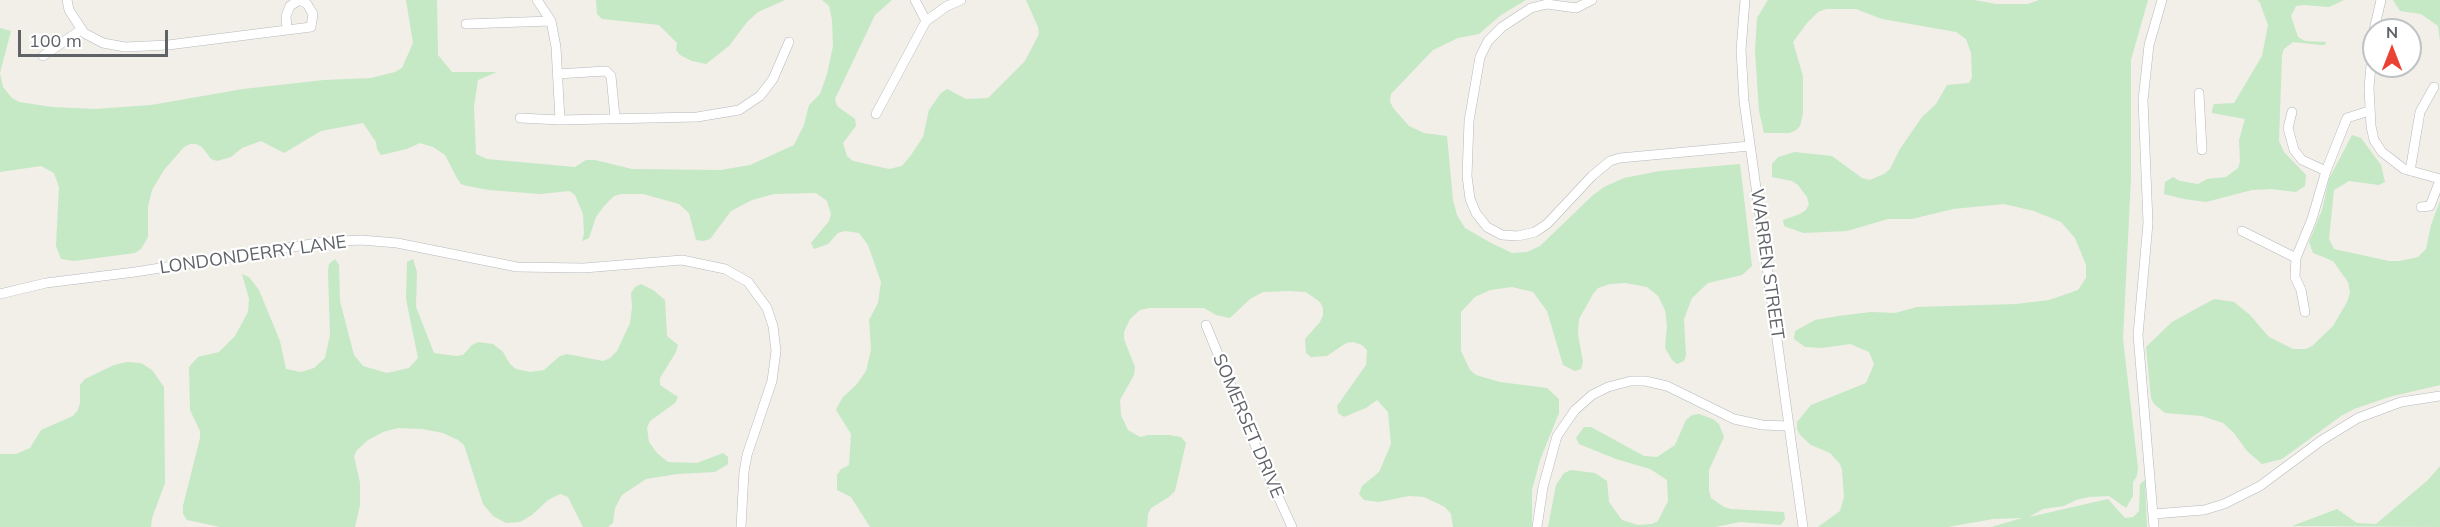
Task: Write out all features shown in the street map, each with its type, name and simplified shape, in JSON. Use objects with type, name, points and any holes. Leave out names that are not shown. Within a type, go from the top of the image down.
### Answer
[{"type":"street","points":[[67,0],[69,10],[84,33],[103,43],[125,48],[168,45],[311,27],[313,14],[307,4],[299,0],[290,6],[286,16],[287,30]]},
{"type":"street","points":[[537,0],[551,21],[560,120]]},
{"type":"street","points":[[915,0],[926,21]]},
{"type":"street","points":[[876,114],[926,21],[947,6],[962,0]]},
{"type":"street","points":[[1592,0],[1576,8],[1547,4],[1532,8],[1502,27],[1488,41],[1480,57],[1469,121],[1467,176],[1470,199],[1476,213],[1487,227],[1502,235],[1518,236],[1535,232],[1547,224],[1592,176],[1610,161],[1620,158],[1750,146]]},
{"type":"street","name":"WARREN STREET","points":[[1745,0],[1742,58],[1750,146],[1803,527]]},
{"type":"street","points":[[2154,527],[2138,335],[2148,224],[2143,100],[2149,45],[2162,0]]},
{"type":"street","points":[[2370,0],[2380,2],[2377,18]]},
{"type":"street","points":[[466,24],[551,21]]},
{"type":"street","points":[[43,56],[82,29]]},
{"type":"street","points":[[520,118],[560,120],[697,117],[739,110],[760,96],[773,79],[789,42]]},
{"type":"street","points":[[556,74],[606,70],[611,76],[615,117]]},
{"type":"street","points":[[2370,78],[2369,111],[2374,140],[2382,152],[2392,161],[2410,171],[2440,179],[2430,206],[2421,207]]},
{"type":"street","points":[[2410,171],[2420,112],[2434,87]]},
{"type":"street","points":[[2199,93],[2202,150]]},
{"type":"street","points":[[2305,312],[2301,290],[2295,277],[2296,258],[2347,118],[2369,111]]},
{"type":"street","points":[[2292,112],[2288,128],[2294,150],[2302,160],[2326,171]]},
{"type":"street","points":[[2242,231],[2296,258]]},
{"type":"street","name":"LONDONDERRY LANE","points":[[0,294],[46,283],[135,272],[324,242],[361,240],[397,243],[518,267],[584,268],[682,260],[724,268],[748,282],[767,309],[773,326],[776,351],[771,381],[747,454],[741,527]]},
{"type":"street","name":"SOMERSET DRIVE","points":[[1206,325],[1291,525]]},
{"type":"street","points":[[1537,527],[1543,487],[1557,436],[1575,410],[1592,395],[1608,387],[1631,381],[1646,381],[1667,386],[1734,419],[1762,425],[1788,426]]},
{"type":"street","points":[[2153,514],[2204,510],[2224,504],[2274,477],[2322,440],[2358,418],[2401,402],[2440,396]]},
{"type":"street","points":[[1280,527],[1291,525]]},
{"type":"green space","points":[[406,0],[437,0],[438,55],[452,72],[497,72],[478,80],[474,106],[476,154],[487,159],[575,167],[586,160],[595,160],[632,169],[721,170],[750,165],[794,145],[804,125],[809,105],[820,94],[833,46],[829,6],[822,0],[892,0],[875,15],[835,99],[837,106],[855,119],[856,126],[843,143],[847,156],[853,161],[889,169],[902,166],[911,155],[923,137],[929,110],[941,93],[947,89],[966,99],[988,98],[1025,61],[1039,34],[1026,0],[1526,0],[1501,15],[1479,34],[1458,38],[1433,50],[1391,94],[1390,102],[1409,126],[1424,133],[1447,136],[1453,200],[1457,215],[1465,228],[1512,253],[1527,252],[1540,246],[1592,196],[1604,187],[1624,178],[1660,171],[1740,164],[1752,266],[1742,275],[1708,283],[1692,298],[1684,319],[1686,355],[1684,361],[1677,364],[1665,348],[1667,325],[1665,310],[1658,296],[1647,287],[1626,283],[1610,284],[1598,288],[1579,319],[1578,334],[1583,362],[1581,369],[1575,371],[1563,365],[1547,311],[1533,292],[1512,287],[1490,290],[1475,297],[1461,312],[1461,351],[1470,370],[1476,375],[1500,382],[1547,388],[1559,399],[1559,413],[1540,460],[1532,490],[1532,527],[1453,527],[1451,514],[1445,507],[1424,497],[1409,496],[1379,502],[1364,500],[1359,494],[1362,486],[1379,472],[1391,444],[1388,412],[1377,400],[1366,408],[1344,417],[1338,413],[1337,406],[1366,365],[1367,350],[1362,345],[1353,342],[1346,343],[1327,356],[1311,357],[1306,353],[1305,339],[1320,322],[1323,308],[1320,302],[1306,292],[1289,291],[1263,292],[1250,299],[1230,318],[1216,315],[1204,308],[1149,308],[1140,310],[1130,319],[1124,332],[1124,339],[1135,367],[1134,375],[1120,400],[1121,415],[1128,430],[1140,437],[1169,435],[1181,437],[1186,443],[1175,491],[1151,508],[1147,527],[870,527],[851,497],[837,490],[837,475],[841,469],[849,465],[851,434],[836,410],[842,398],[857,384],[866,371],[871,350],[869,320],[878,303],[881,282],[868,245],[859,233],[845,231],[838,233],[828,244],[814,249],[811,243],[829,221],[831,214],[827,201],[816,193],[774,194],[752,200],[731,211],[710,239],[703,241],[696,240],[689,213],[679,204],[643,194],[621,194],[614,196],[604,206],[596,217],[589,238],[582,241],[583,214],[575,195],[569,191],[540,194],[467,186],[461,184],[445,155],[433,147],[420,143],[407,149],[381,155],[376,142],[363,123],[321,131],[284,153],[261,141],[242,148],[231,157],[217,161],[211,159],[202,147],[190,144],[184,147],[164,170],[152,190],[148,206],[148,237],[141,249],[135,253],[74,261],[61,259],[56,246],[59,187],[54,173],[41,166],[0,172],[0,73],[3,87],[12,98],[19,102],[52,107],[95,109],[151,105],[243,89],[324,80],[371,78],[402,68],[413,43]]},
{"type":"green space","points":[[596,0],[785,0],[758,12],[747,22],[729,46],[706,64],[680,55],[676,50],[677,43],[659,25],[602,19],[597,14]]},
{"type":"green space","points":[[1768,0],[1974,0],[1996,4],[2028,4],[2039,0],[2148,0],[2131,60],[2131,178],[2123,339],[2138,468],[2133,482],[2133,496],[2126,508],[2109,496],[2089,497],[2064,506],[2043,509],[2029,517],[2108,499],[2125,518],[2133,517],[2139,511],[2140,484],[2145,480],[2147,527],[1991,527],[2022,518],[1993,519],[1948,527],[1818,527],[1840,511],[1844,497],[1842,470],[1840,464],[1830,453],[1811,445],[1800,435],[1797,422],[1811,405],[1866,383],[1874,364],[1869,352],[1850,344],[1822,348],[1805,347],[1794,339],[1795,331],[1815,320],[1838,316],[1871,312],[1895,313],[1917,307],[2016,304],[2049,300],[2078,290],[2086,278],[2086,265],[2075,238],[2061,222],[2034,211],[2004,204],[1953,209],[1912,219],[1888,219],[1847,231],[1803,233],[1784,226],[1783,220],[1800,214],[1809,204],[1798,185],[1792,181],[1772,177],[1772,164],[1778,157],[1795,152],[1832,156],[1862,178],[1870,180],[1884,174],[1890,169],[1900,149],[1922,117],[1936,104],[1947,85],[1969,83],[1972,77],[1971,53],[1966,39],[1956,32],[1882,19],[1856,9],[1826,9],[1818,12],[1793,42],[1803,76],[1803,113],[1800,126],[1789,133],[1764,133],[1759,111],[1755,51],[1757,18]]},
{"type":"green space","points":[[2257,0],[2344,0],[2329,7],[2296,6],[2291,16],[2298,37],[2305,41],[2326,42],[2325,45],[2321,45],[2293,42],[2284,49],[2282,55],[2279,141],[2284,152],[2306,175],[2305,186],[2296,192],[2271,189],[2252,190],[2206,202],[2164,194],[2165,182],[2173,177],[2180,181],[2198,184],[2207,179],[2226,177],[2238,168],[2239,140],[2245,119],[2212,113],[2212,110],[2214,104],[2234,103],[2262,56],[2268,25]]},
{"type":"green space","points":[[2393,0],[2440,0],[2440,41],[2438,26],[2421,14],[2400,11]]},
{"type":"green space","points":[[0,28],[11,31],[0,73]]},
{"type":"green space","points":[[2352,135],[2361,138],[2381,165],[2385,182],[2379,185],[2349,181],[2334,190],[2329,239],[2334,249],[2389,261],[2418,257],[2426,249],[2431,225],[2440,201],[2440,385],[2389,397],[2354,409],[2282,459],[2262,464],[2247,451],[2234,433],[2223,423],[2202,416],[2165,413],[2154,404],[2151,398],[2146,347],[2172,322],[2214,299],[2234,302],[2250,315],[2269,337],[2293,349],[2306,349],[2312,346],[2333,326],[2347,302],[2350,293],[2348,282],[2333,261],[2313,253],[2309,242],[2322,210],[2329,179]]},
{"type":"green space","points":[[335,259],[339,265],[340,301],[354,355],[363,366],[387,373],[409,368],[418,358],[406,299],[407,262],[413,259],[417,272],[416,307],[434,353],[463,355],[478,342],[493,344],[503,352],[516,369],[530,372],[544,370],[560,356],[567,354],[603,361],[610,358],[617,351],[630,323],[631,293],[641,284],[653,290],[665,300],[667,336],[678,345],[660,378],[660,385],[678,397],[675,403],[650,421],[647,428],[649,442],[668,462],[697,463],[723,453],[728,457],[728,464],[715,472],[677,474],[646,479],[622,495],[615,508],[613,523],[608,527],[583,527],[568,497],[560,494],[548,500],[532,515],[520,522],[506,523],[493,516],[483,504],[464,445],[443,433],[398,428],[383,432],[368,440],[354,456],[360,483],[360,505],[355,527],[220,527],[187,520],[183,514],[183,506],[200,438],[200,431],[190,410],[189,367],[198,357],[219,352],[235,336],[248,312],[249,299],[242,274],[249,277],[259,290],[280,341],[286,369],[301,372],[314,368],[325,358],[330,335],[328,271],[329,264]]},
{"type":"green space","points":[[127,362],[141,363],[152,370],[164,387],[165,483],[151,527],[0,527],[0,454],[16,454],[30,448],[41,430],[73,416],[78,410],[80,385],[85,379],[114,365]]},
{"type":"green space","points":[[1699,414],[1719,424],[1724,437],[1709,470],[1711,498],[1731,509],[1784,512],[1785,519],[1781,525],[1740,522],[1715,527],[1548,527],[1556,485],[1564,473],[1571,470],[1595,473],[1607,481],[1609,502],[1622,520],[1638,525],[1658,521],[1668,501],[1667,480],[1650,469],[1616,459],[1579,444],[1576,438],[1584,427],[1591,427],[1644,456],[1657,457],[1675,445],[1686,420],[1692,415]]},
{"type":"green space","points":[[2440,466],[2440,527],[2292,526],[2337,509],[2357,523],[2376,524],[2428,480]]}]
